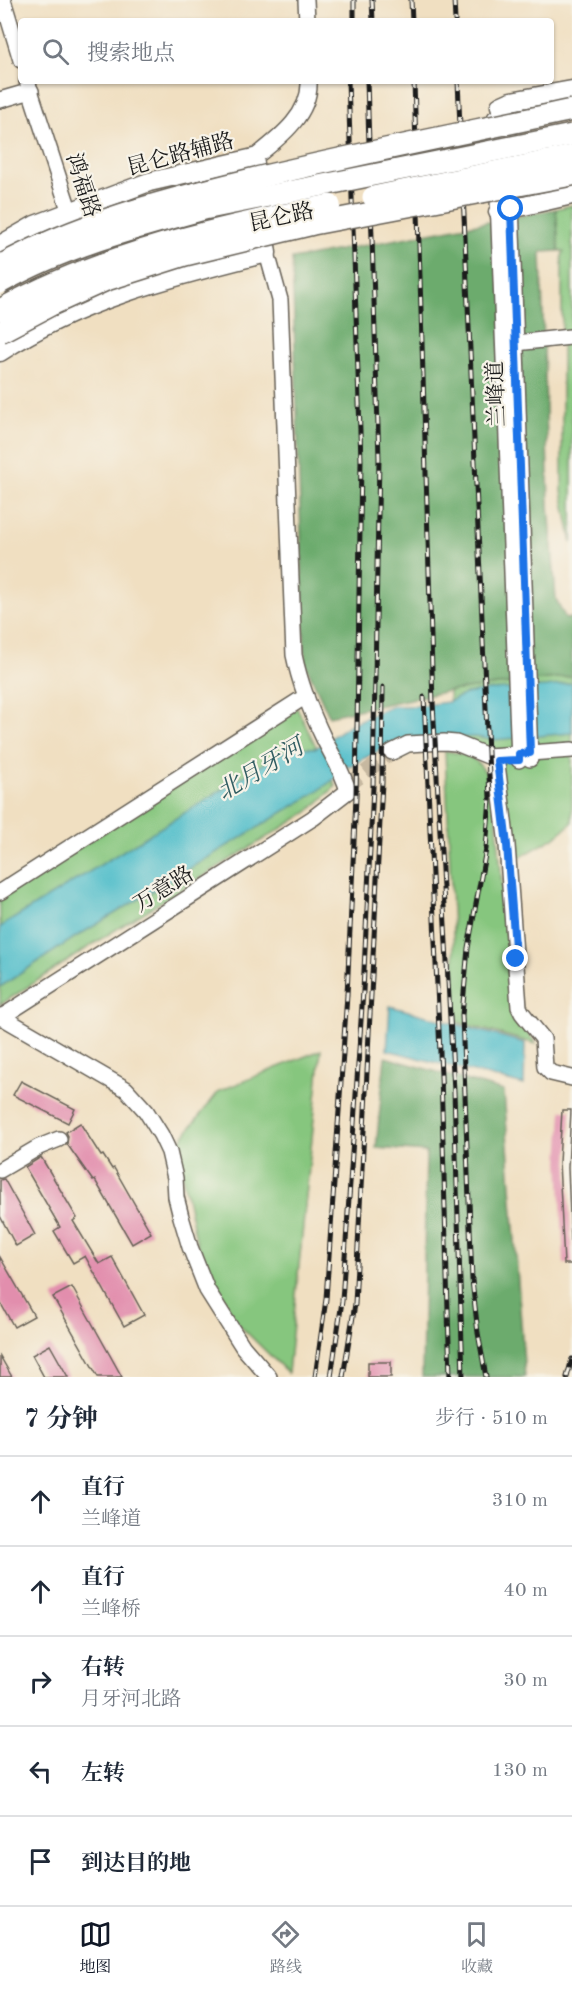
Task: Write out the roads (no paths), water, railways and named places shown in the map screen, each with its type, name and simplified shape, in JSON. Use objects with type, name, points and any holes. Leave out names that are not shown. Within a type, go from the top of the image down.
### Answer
[{"type":"highway","points":[[0,266],[47,242],[92,223],[156,203],[324,162],[572,110]]},
{"type":"highway","points":[[242,182],[572,126]]},
{"type":"highway","name":"昆仑路","points":[[0,283],[70,250],[204,209],[572,135]]},
{"type":"highway","name":"昆仑路","points":[[0,310],[99,264],[176,240],[249,221],[507,171],[572,156]]},
{"type":"highway","points":[[387,209],[507,171]]},
{"type":"highway","points":[[0,332],[51,304],[106,280],[185,255],[313,224],[572,175]]},
{"type":"highway","points":[[176,240],[236,230],[313,224]]},
{"type":"main road","points":[[503,104],[572,90]]},
{"type":"main road","name":"昆仑路辅路","points":[[0,245],[35,225],[149,182],[254,158],[267,253]]},
{"type":"main road","points":[[505,211],[572,195]]},
{"type":"main road","points":[[0,352],[79,310],[100,302],[170,277],[267,253]]},
{"type":"street","points":[[3,0],[18,50]]},
{"type":"street","points":[[306,0],[307,18]]},
{"type":"street","points":[[254,158],[277,140],[295,121],[304,105],[309,84]]},
{"type":"street","points":[[0,100],[29,86]]},
{"type":"street","name":"鸿福路","points":[[29,86],[100,302]]},
{"type":"street","name":"兰峰道","points":[[503,104],[495,119],[505,211],[525,753]]},
{"type":"street","points":[[0,892],[306,696],[300,685],[294,655],[280,300],[267,253]]},
{"type":"street","points":[[510,343],[570,337]]},
{"type":"street","name":"万意路","points":[[0,1015],[310,815],[346,784],[306,696]]},
{"type":"street","points":[[418,747],[401,750],[392,755],[408,744],[450,742],[497,759]]},
{"type":"street","points":[[444,746],[455,746],[488,762],[525,753],[572,750]]},
{"type":"street","points":[[525,753],[572,755]]},
{"type":"street","points":[[497,759],[507,845],[519,1007],[543,1039],[545,1067],[551,1073],[572,1078]]},
{"type":"street","points":[[0,1015],[126,1089],[146,1111],[169,1152],[178,1207],[190,1247],[207,1290],[243,1347],[269,1377]]},
{"type":"street","points":[[0,1170],[39,1147],[59,1139]]},
{"type":"water","name":"北月牙河","points":[[572,683],[572,733],[494,740],[476,737],[397,741],[350,766],[343,766],[336,778],[310,796],[74,938],[0,987],[0,927],[291,747],[316,748],[349,725],[391,706],[448,702],[465,694],[489,690],[547,687]]},
{"type":"water","points":[[390,1006],[525,1043],[524,1085],[387,1050]]},
{"type":"tunnel","points":[[347,786],[392,752]]},
{"type":"railway","points":[[354,0],[354,18]]},
{"type":"railway","points":[[372,0],[373,18]]},
{"type":"railway","points":[[411,0],[412,18]]},
{"type":"railway","points":[[454,0],[455,18]]},
{"type":"railway","points":[[315,1377],[326,1299],[347,995],[356,797],[361,460],[348,84]]},
{"type":"railway","points":[[331,1377],[342,1301],[363,991],[373,787],[379,458],[367,84]]},
{"type":"railway","points":[[414,84],[433,703],[454,1091],[463,1377]]},
{"type":"railway","points":[[458,84],[490,798],[486,849],[468,948],[462,1015],[472,1280],[486,1377]]},
{"type":"railway","points":[[343,1377],[355,1304],[382,782],[383,687]]},
{"type":"railway","points":[[424,697],[441,1075],[450,1377]]},
{"type":"railway","points":[[567,1377],[572,1359]]}]
